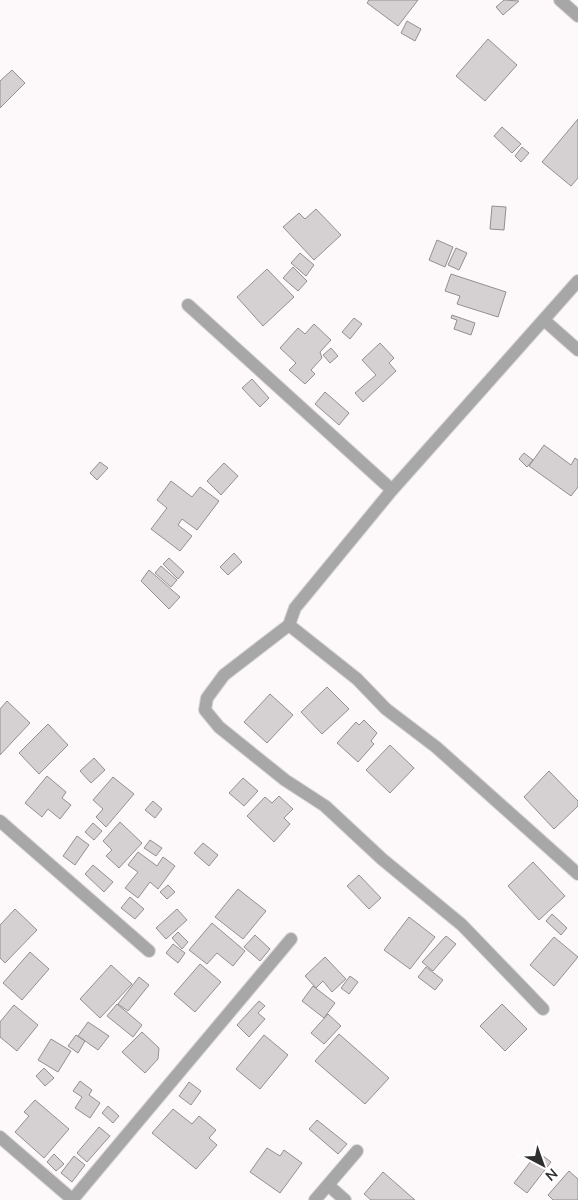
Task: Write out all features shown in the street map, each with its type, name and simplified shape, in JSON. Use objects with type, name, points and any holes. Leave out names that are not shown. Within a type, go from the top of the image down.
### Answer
[{"type":"street","points":[[560,0],[578,16]]},
{"type":"street","points":[[543,1009],[462,925],[382,859],[325,806],[285,780],[219,727],[205,710],[207,698],[224,675],[289,625],[295,608],[392,490],[578,281]]},
{"type":"street","points":[[188,305],[392,490]]},
{"type":"street","points":[[544,320],[578,350]]},
{"type":"street","points":[[289,625],[357,679],[386,710],[436,747],[578,874]]},
{"type":"street","points":[[0,821],[150,952]]},
{"type":"street","points":[[0,1137],[73,1200],[291,939]]},
{"type":"street","points":[[315,1200],[357,1151]]},
{"type":"street","points":[[328,1185],[345,1200]]},
{"type":"building","points":[[369,0],[418,0],[398,26],[367,3]]},
{"type":"building","points":[[504,0],[519,1],[503,15],[496,7]]},
{"type":"building","points":[[407,21],[421,29],[415,41],[401,33]]},
{"type":"building","points":[[488,39],[517,65],[485,101],[456,76]]},
{"type":"building","points":[[12,70],[25,83],[0,108],[0,81]]},
{"type":"building","points":[[578,119],[578,178],[571,186],[542,162]]},
{"type":"building","points":[[502,127],[521,144],[512,153],[494,136]]},
{"type":"building","points":[[522,147],[529,153],[521,162],[515,156]]},
{"type":"building","points":[[492,206],[506,207],[504,230],[490,229]]},
{"type":"building","points":[[316,209],[341,235],[314,260],[283,227],[299,213],[305,219]]},
{"type":"building","points":[[437,240],[453,247],[445,267],[429,260]]},
{"type":"building","points":[[456,248],[467,253],[459,270],[448,265]]},
{"type":"building","points":[[300,253],[314,265],[306,276],[291,263]]},
{"type":"building","points":[[293,267],[307,281],[298,291],[283,278]]},
{"type":"building","points":[[267,269],[294,297],[263,326],[237,297]]},
{"type":"building","points":[[451,274],[506,292],[498,317],[457,304],[460,296],[445,291]]},
{"type":"building","points":[[452,315],[475,323],[471,335],[454,329],[457,320],[451,318]]},
{"type":"building","points":[[354,318],[362,324],[350,339],[342,332]]},
{"type":"building","points":[[314,324],[331,340],[320,352],[322,358],[311,370],[315,374],[305,384],[289,370],[296,363],[280,348],[298,328],[305,334]]},
{"type":"building","points":[[380,343],[394,358],[389,363],[396,371],[363,402],[355,393],[376,375],[362,360]]},
{"type":"building","points":[[331,348],[338,356],[330,363],[323,355]]},
{"type":"building","points":[[252,379],[269,398],[260,407],[242,388]]},
{"type":"building","points":[[325,392],[349,413],[339,425],[315,404]]},
{"type":"building","points":[[544,445],[571,465],[575,458],[578,460],[578,487],[571,496],[529,466]]},
{"type":"building","points":[[524,453],[533,460],[527,467],[519,459]]},
{"type":"building","points":[[100,462],[108,468],[97,480],[90,473]]},
{"type":"building","points":[[224,463],[238,476],[221,495],[207,481]]},
{"type":"building","points":[[171,481],[192,497],[200,487],[219,501],[197,530],[182,519],[178,525],[192,536],[180,551],[151,529],[167,508],[157,500]]},
{"type":"building","points":[[234,553],[242,562],[228,575],[220,567]]},
{"type":"building","points":[[169,558],[184,572],[178,579],[163,564]]},
{"type":"building","points":[[161,566],[177,580],[171,587],[155,573]]},
{"type":"building","points":[[149,570],[180,597],[169,609],[141,581]]},
{"type":"building","points":[[327,687],[349,709],[322,734],[301,712]]},
{"type":"building","points":[[270,694],[293,715],[267,743],[244,722]]},
{"type":"building","points":[[7,701],[30,723],[0,755],[0,709]]},
{"type":"building","points":[[364,720],[377,733],[371,741],[374,744],[358,762],[337,743],[356,722],[359,725]]},
{"type":"building","points":[[48,724],[68,745],[39,774],[19,753]]},
{"type":"building","points":[[390,745],[414,768],[390,793],[366,770]]},
{"type":"building","points":[[94,758],[105,770],[91,783],[80,771]]},
{"type":"building","points":[[549,771],[578,801],[578,806],[554,829],[524,797]]},
{"type":"building","points":[[47,776],[66,792],[62,798],[71,805],[60,819],[48,809],[42,817],[25,803]]},
{"type":"building","points":[[113,777],[134,794],[106,827],[96,817],[103,809],[93,800]]},
{"type":"building","points":[[243,778],[258,791],[244,806],[229,793]]},
{"type":"building","points":[[279,796],[293,809],[284,818],[290,824],[274,842],[247,816],[265,797],[272,803]]},
{"type":"building","points":[[153,801],[162,809],[155,818],[145,810]]},
{"type":"building","points":[[120,822],[142,843],[119,868],[106,856],[112,850],[103,841]]},
{"type":"building","points":[[93,823],[102,831],[94,840],[85,832]]},
{"type":"building","points":[[77,836],[89,845],[75,865],[63,856]]},
{"type":"building","points":[[150,840],[162,848],[156,856],[144,848]]},
{"type":"building","points":[[203,843],[218,855],[209,866],[194,853]]},
{"type":"building","points":[[138,852],[157,866],[163,857],[175,866],[158,889],[150,882],[138,898],[125,888],[138,872],[128,865]]},
{"type":"building","points":[[533,862],[565,896],[539,920],[508,886]]},
{"type":"building","points":[[93,865],[113,882],[104,892],[85,874]]},
{"type":"building","points":[[359,875],[381,898],[369,909],[347,886]]},
{"type":"building","points":[[168,885],[175,892],[167,899],[160,892]]},
{"type":"building","points":[[238,889],[266,911],[243,939],[215,917]]},
{"type":"building","points":[[130,897],[144,909],[135,919],[121,908]]},
{"type":"building","points":[[15,909],[37,930],[5,963],[0,958],[0,925]]},
{"type":"building","points":[[177,909],[187,920],[166,939],[156,928]]},
{"type":"building","points":[[552,914],[567,928],[561,935],[546,921]]},
{"type":"building","points":[[409,917],[435,937],[410,969],[384,950]]},
{"type":"building","points":[[212,923],[245,951],[233,966],[217,953],[207,964],[189,950]]},
{"type":"building","points":[[178,932],[188,942],[182,949],[172,938]]},
{"type":"building","points":[[255,935],[270,949],[260,961],[244,947]]},
{"type":"building","points":[[446,936],[456,944],[433,971],[422,962]]},
{"type":"building","points":[[554,937],[578,957],[554,986],[530,965]]},
{"type":"building","points":[[173,944],[185,953],[178,963],[166,953]]},
{"type":"building","points":[[30,952],[49,969],[22,1000],[3,983]]},
{"type":"building","points":[[325,957],[346,979],[332,992],[323,981],[316,988],[305,976]]},
{"type":"building","points":[[200,964],[221,982],[195,1012],[174,994]]},
{"type":"building","points":[[111,965],[132,984],[100,1018],[80,999]]},
{"type":"building","points":[[426,967],[443,980],[435,990],[418,977]]},
{"type":"building","points":[[350,976],[358,982],[349,994],[341,988]]},
{"type":"building","points":[[139,977],[149,985],[128,1011],[118,1004]]},
{"type":"building","points":[[313,986],[335,1003],[324,1018],[302,1001]]},
{"type":"building","points":[[259,1001],[265,1006],[258,1013],[265,1019],[249,1037],[237,1025]]},
{"type":"building","points":[[117,1004],[142,1025],[133,1037],[107,1016]]},
{"type":"building","points":[[502,1004],[527,1029],[505,1051],[480,1026]]},
{"type":"building","points":[[14,1005],[38,1025],[17,1051],[0,1037],[0,1022]]},
{"type":"building","points":[[328,1014],[341,1026],[324,1044],[311,1033]]},
{"type":"building","points":[[88,1022],[109,1036],[98,1050],[78,1036]]},
{"type":"building","points":[[142,1032],[159,1048],[158,1059],[145,1073],[122,1052]]},
{"type":"building","points":[[339,1034],[389,1078],[365,1104],[315,1061]]},
{"type":"building","points":[[76,1035],[85,1041],[78,1053],[68,1046]]},
{"type":"building","points":[[264,1035],[288,1055],[260,1089],[236,1069]]},
{"type":"building","points":[[51,1039],[71,1051],[58,1072],[38,1060]]},
{"type":"building","points":[[44,1068],[54,1078],[45,1086],[36,1076]]},
{"type":"building","points":[[80,1081],[92,1090],[89,1095],[100,1103],[90,1118],[75,1108],[82,1097],[73,1091]]},
{"type":"building","points":[[189,1082],[201,1091],[191,1105],[179,1096]]},
{"type":"building","points":[[35,1100],[69,1129],[44,1158],[15,1132],[29,1116],[24,1112]]},
{"type":"building","points":[[108,1106],[119,1116],[113,1123],[102,1113]]},
{"type":"building","points":[[173,1109],[192,1124],[199,1116],[216,1130],[209,1138],[217,1145],[196,1169],[152,1133]]},
{"type":"building","points":[[317,1120],[347,1144],[338,1154],[309,1129]]},
{"type":"building","points":[[99,1127],[110,1136],[87,1162],[77,1153]]},
{"type":"building","points":[[267,1148],[280,1156],[284,1150],[302,1163],[280,1193],[250,1172]]},
{"type":"building","points":[[538,1152],[551,1162],[527,1193],[514,1183]]},
{"type":"building","points":[[54,1154],[64,1164],[56,1171],[47,1162]]},
{"type":"building","points":[[74,1156],[85,1165],[72,1182],[61,1173]]},
{"type":"building","points":[[569,1171],[578,1179],[578,1200],[553,1200],[548,1195]]},
{"type":"building","points":[[383,1172],[415,1200],[371,1200],[364,1194]]}]
